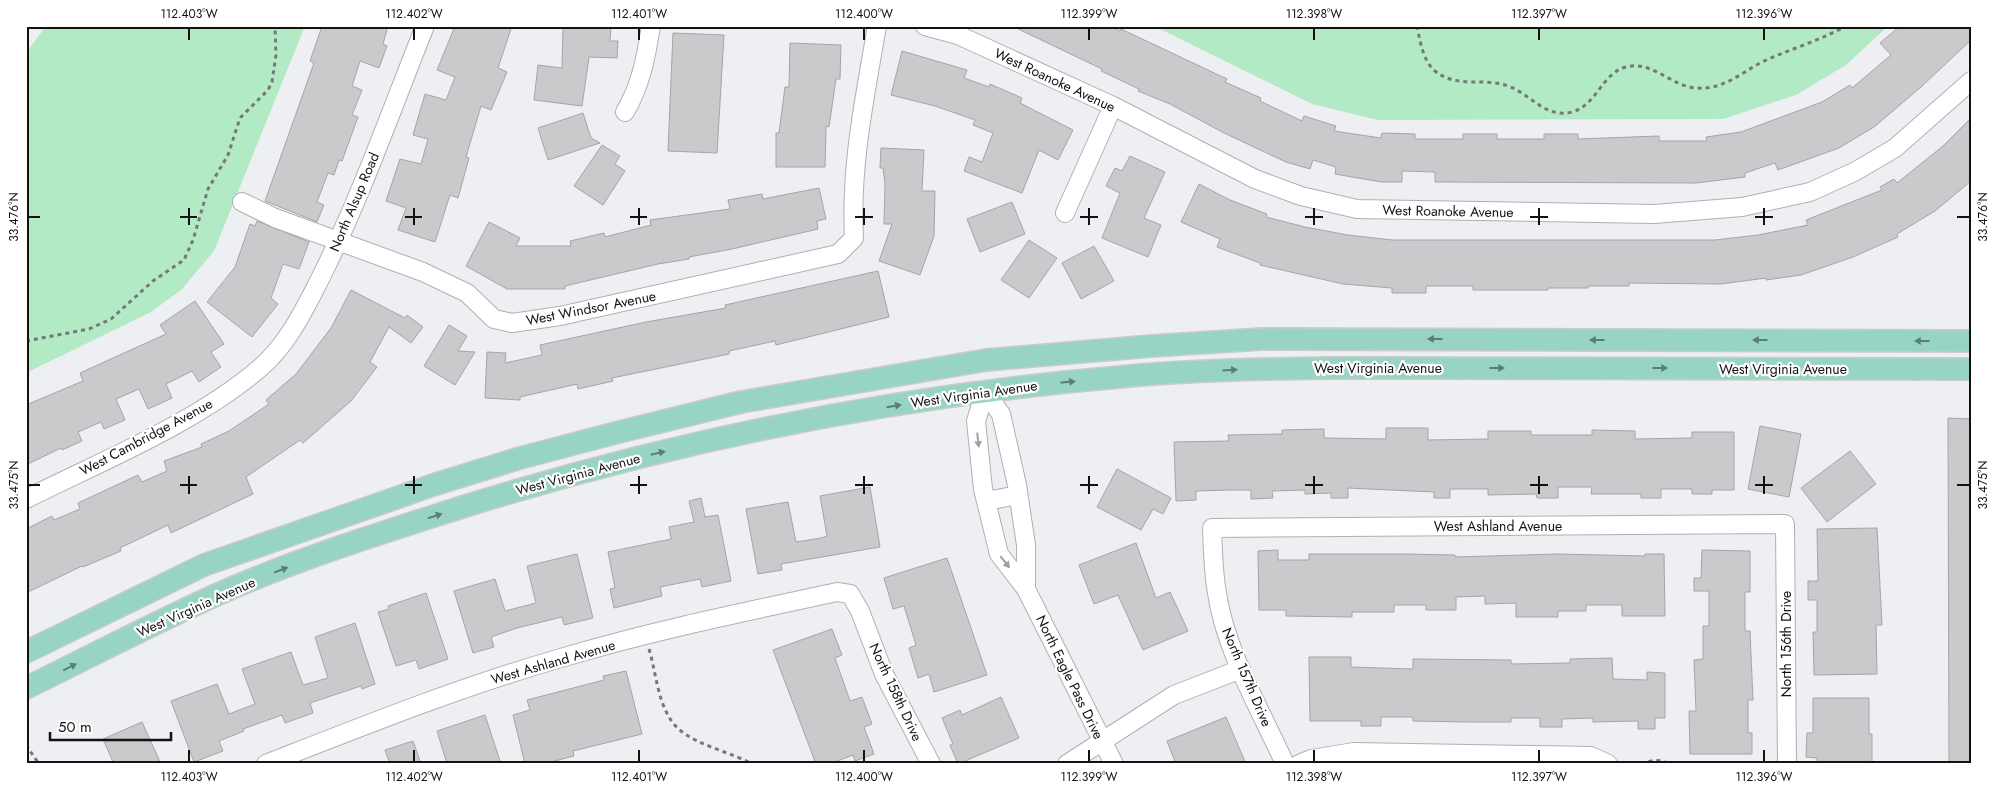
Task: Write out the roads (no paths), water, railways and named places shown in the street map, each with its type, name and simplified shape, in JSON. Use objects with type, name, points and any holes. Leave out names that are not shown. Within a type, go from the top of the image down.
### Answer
[{"type":"main road","name":"West Virginia Avenue","points":[[26,652],[204,564],[427,487],[520,458],[741,402],[986,360],[1262,339],[1971,341]]},
{"type":"main road","name":"West Virginia Avenue","points":[[26,688],[217,595],[326,553],[529,487],[629,460],[747,432],[846,413],[985,392],[1122,376],[1251,369],[1971,369]]},
{"type":"street","name":"North Alsup Road","points":[[262,367],[296,325],[340,240],[425,26]]},
{"type":"street","points":[[626,112],[636,94],[644,67],[651,26]]},
{"type":"street","name":"West Windsor Avenue","points":[[242,202],[275,218],[340,240],[440,280],[467,293],[494,319],[512,323],[560,316],[838,254],[854,238],[852,204],[858,129],[876,26]]},
{"type":"street","name":"West Roanoke Avenue","points":[[925,26],[958,35],[1113,106],[1255,180],[1301,196],[1356,209],[1654,214],[1742,207],[1810,192],[1856,171],[1895,148],[1971,81]]},
{"type":"street","points":[[1065,212],[1113,106]]},
{"type":"street","name":"West Cambridge Avenue","points":[[26,499],[159,432],[226,395],[262,367]]},
{"type":"street","name":"North Eagle Pass Drive","points":[[985,392],[1001,414],[1018,495],[1026,545],[1026,589]]},
{"type":"street","name":"North Eagle Pass Drive","points":[[985,392],[976,421],[986,501],[999,554],[1026,589],[1114,764]]},
{"type":"street","points":[[986,501],[1018,495]]},
{"type":"street","name":"West Ashland Avenue","points":[[1212,528],[1785,524]]},
{"type":"street","name":"North 156th Drive","points":[[1785,524],[1787,764]]},
{"type":"street","name":"North 157th Drive","points":[[1212,528],[1217,594],[1227,633],[1241,669],[1285,764]]},
{"type":"street","name":"West Ashland Avenue","points":[[266,764],[431,700],[561,658],[711,619],[836,592],[850,594]]},
{"type":"street","name":"North 158th Drive","points":[[850,594],[860,611],[884,674],[931,764]]},
{"type":"street","points":[[1067,764],[1174,695],[1241,669]]},
{"type":"street","points":[[1300,764],[1311,759],[1354,752],[1592,756],[1608,764]]}]
